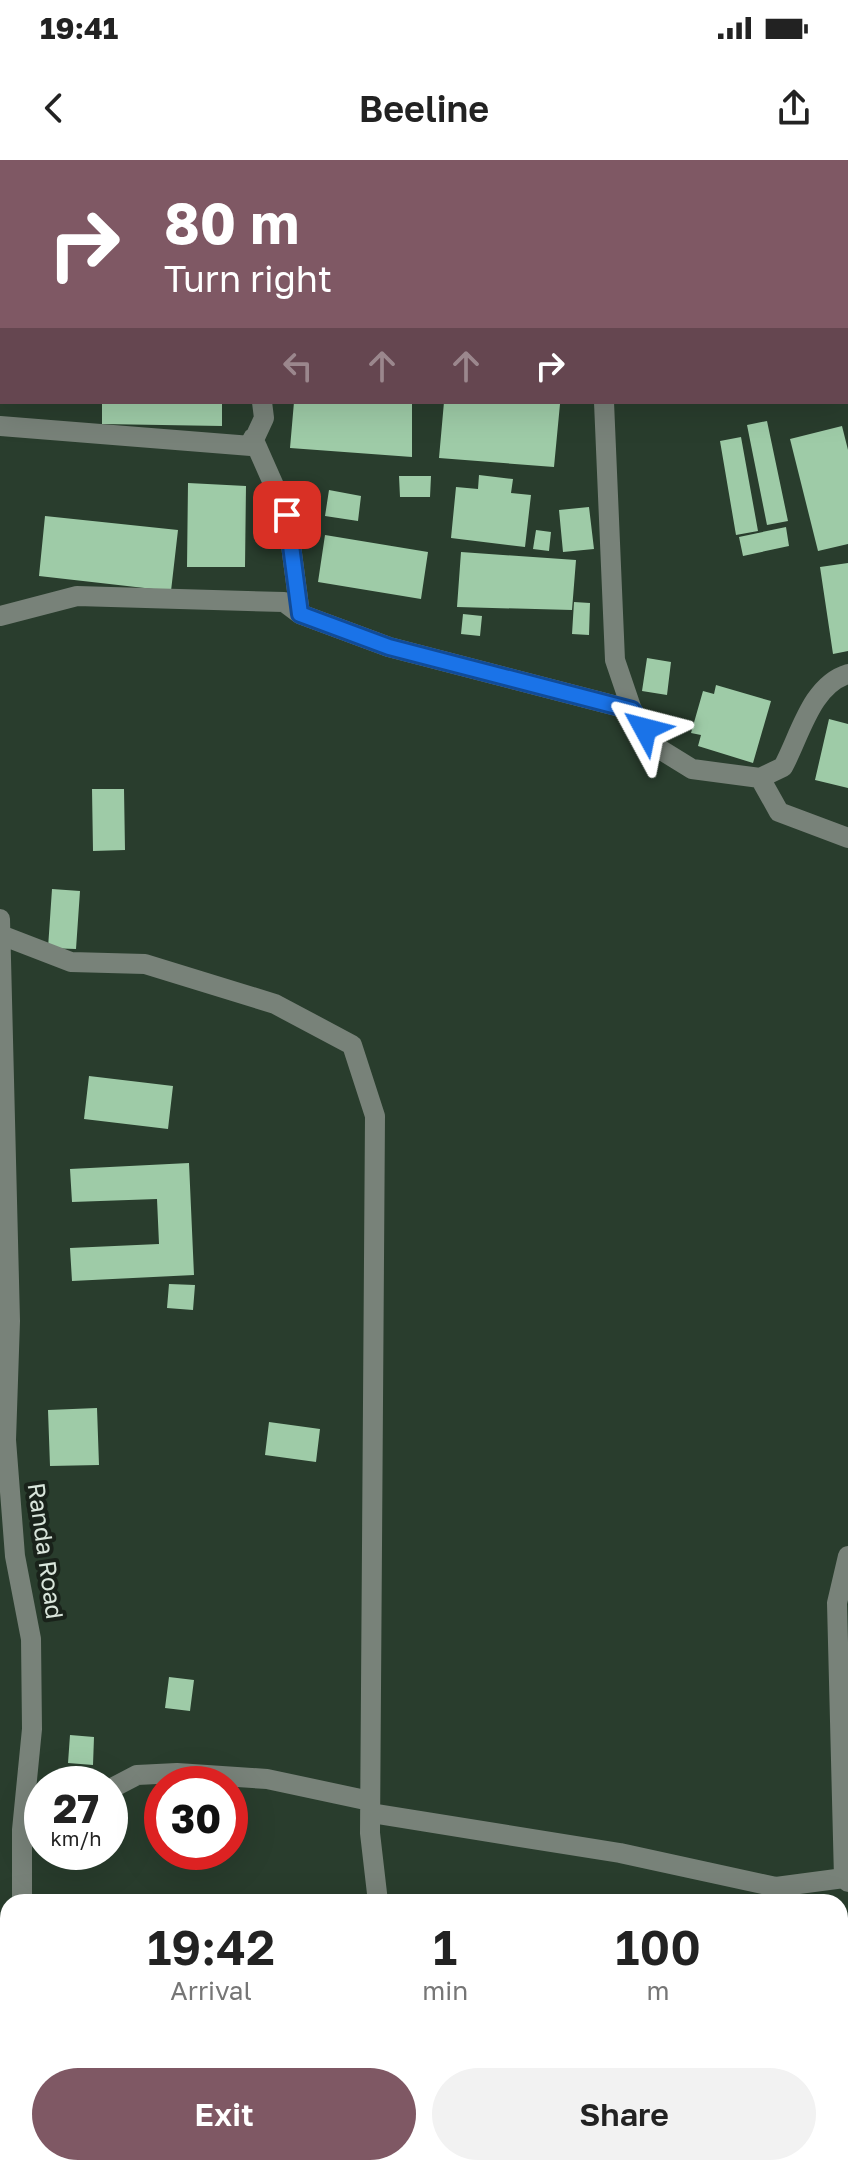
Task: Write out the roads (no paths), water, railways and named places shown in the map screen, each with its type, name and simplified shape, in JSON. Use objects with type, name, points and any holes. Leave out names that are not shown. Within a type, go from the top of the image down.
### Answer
[{"type":"street","points":[[0,426],[251,446],[264,418],[262,404]]},
{"type":"street","points":[[604,404],[615,660],[632,710],[658,748],[692,769],[760,778],[783,767],[817,697],[837,677],[848,674]]},
{"type":"street","points":[[253,438],[287,515],[300,614]]},
{"type":"street","points":[[0,616],[77,596],[284,602],[300,614],[389,647],[632,710]]},
{"type":"street","points":[[760,778],[779,812],[848,838]]},
{"type":"street","points":[[1,927],[71,962],[145,964],[275,1004],[352,1045],[375,1116],[370,1807],[377,1894]]},
{"type":"street","name":"Randa Road","points":[[1,927],[10,1321],[6,1440],[8,1559],[31,1639],[33,1766]]},
{"type":"street","points":[[128,1780],[137,1775],[177,1773],[267,1779],[370,1807],[620,1853],[776,1887],[846,1880],[837,1603],[848,1556]]},
{"type":"street","name":"Randa Road","points":[[23,1894],[26,1870]]}]
